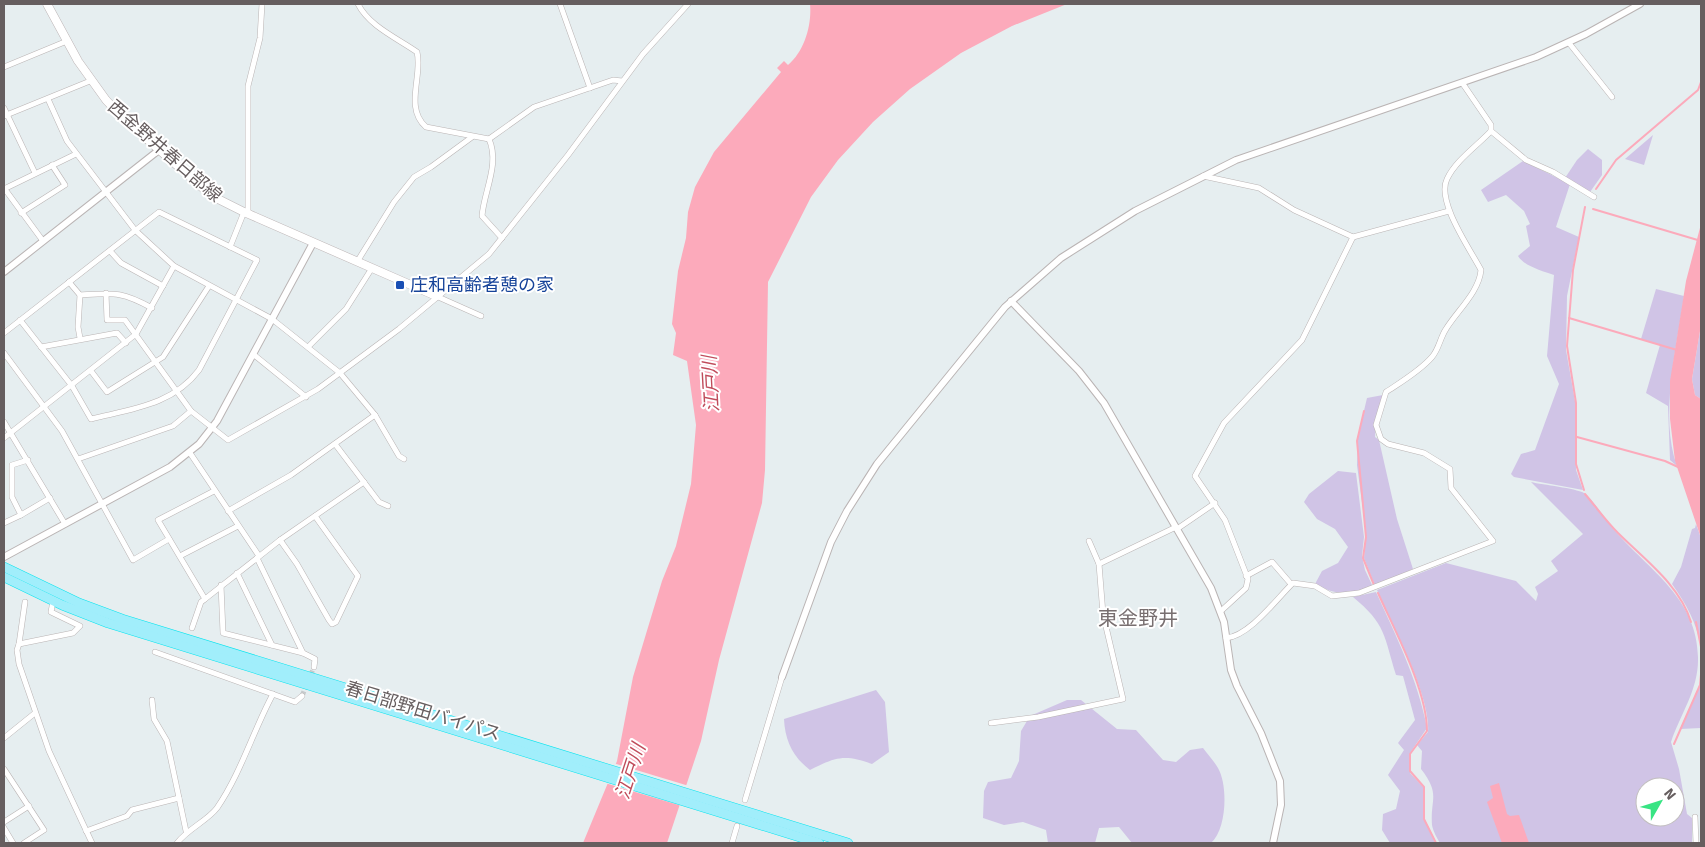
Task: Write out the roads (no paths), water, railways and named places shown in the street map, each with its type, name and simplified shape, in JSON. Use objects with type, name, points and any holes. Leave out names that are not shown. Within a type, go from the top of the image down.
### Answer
[{"type":"highway","name":"春日部野田バイパス","points":[[4,567],[122,619],[348,693]]},
{"type":"highway","name":"春日部野田バイパス","points":[[4,577],[53,601],[108,623],[348,693],[721,807],[848,843]]},
{"type":"highway","name":"春日部野田バイパス","points":[[721,807],[819,843]]},
{"type":"main road","name":"西金野井春日部線","points":[[47,4],[90,80],[124,119],[212,196],[313,243],[436,296]]},
{"type":"street","points":[[230,247],[246,213],[248,86],[260,38],[262,4]]},
{"type":"street","points":[[358,4],[362,13],[379,27],[417,52],[420,64],[416,76],[415,105],[422,123],[426,127],[489,139],[534,107],[614,80],[622,81]]},
{"type":"street","points":[[560,4],[590,88]]},
{"type":"street","points":[[106,293],[107,320],[125,320],[191,411],[228,440],[306,397],[340,373],[399,329],[436,296],[489,254],[580,140],[622,81],[657,37],[688,4]]},
{"type":"street","points":[[745,800],[782,677],[813,588],[831,542],[847,511],[877,464],[906,426],[1011,302],[1073,249],[1135,211],[1203,176],[1250,154],[1464,84],[1536,58],[1569,43],[1640,4]]},
{"type":"street","points":[[4,67],[67,41]]},
{"type":"street","points":[[1569,43],[1612,97]]},
{"type":"street","points":[[5,116],[90,80]]},
{"type":"street","points":[[1464,84],[1491,125],[1492,131],[1526,160],[1553,172],[1594,197]]},
{"type":"street","points":[[48,99],[67,141],[135,230],[174,266],[272,319],[340,373],[375,415],[399,456],[404,459]]},
{"type":"street","points":[[4,108],[5,116],[35,173]]},
{"type":"street","points":[[1226,638],[1234,637],[1258,619],[1295,582],[1315,586],[1332,596],[1359,593],[1494,541],[1451,488],[1450,469],[1424,453],[1388,444],[1381,439],[1376,425],[1386,392],[1407,378],[1432,357],[1444,331],[1480,275],[1481,270],[1449,211],[1443,189],[1455,167],[1492,131]]},
{"type":"street","points":[[357,262],[394,202],[414,177],[431,167],[472,136]]},
{"type":"street","points":[[489,139],[491,144],[491,178],[482,216],[502,238]]},
{"type":"street","points":[[4,272],[159,150]]},
{"type":"street","points":[[43,241],[4,188],[76,154]]},
{"type":"street","points":[[21,213],[65,185],[52,165]]},
{"type":"street","points":[[1203,176],[1259,188],[1294,210],[1353,237],[1449,211]]},
{"type":"street","points":[[4,332],[159,212],[257,260],[199,370],[177,392],[160,402],[91,419],[72,386],[20,320]]},
{"type":"street","points":[[1220,611],[1246,588],[1248,583],[1232,535],[1215,503],[1195,476],[1210,445],[1224,423],[1302,340],[1353,237]]},
{"type":"street","points":[[4,557],[162,472],[190,453],[212,428],[313,243]]},
{"type":"street","points":[[110,251],[121,263],[163,286]]},
{"type":"street","points":[[4,438],[136,334],[174,266]]},
{"type":"street","points":[[308,347],[346,309],[372,268]]},
{"type":"street","points":[[69,282],[80,295],[78,327],[80,338]]},
{"type":"street","points":[[91,371],[107,392],[156,362],[168,352],[209,286]]},
{"type":"street","points":[[80,295],[113,292],[130,296],[152,308]]},
{"type":"street","points":[[436,296],[481,316]]},
{"type":"street","points":[[1011,302],[1079,371],[1097,393],[1211,588],[1220,611],[1231,670],[1236,686],[1260,734],[1280,781],[1282,800],[1273,843]]},
{"type":"street","points":[[41,347],[117,332],[126,343]]},
{"type":"street","points":[[4,353],[46,406],[78,459],[133,560],[169,539]]},
{"type":"street","points":[[253,354],[306,397]]},
{"type":"street","points":[[78,459],[165,430],[181,421],[191,411]]},
{"type":"street","points":[[228,511],[290,475],[375,415]]},
{"type":"street","points":[[4,422],[65,524]]},
{"type":"street","points":[[335,444],[379,502],[388,506]]},
{"type":"street","points":[[190,453],[258,557],[303,653]]},
{"type":"street","points":[[21,515],[12,497],[12,465],[28,460]]},
{"type":"street","points":[[192,628],[201,602],[280,540],[364,482]]},
{"type":"street","points":[[205,599],[158,520],[214,491]]},
{"type":"street","points":[[4,524],[50,498]]},
{"type":"street","points":[[1099,564],[1177,528],[1215,503]]},
{"type":"street","points":[[280,540],[298,564],[329,620],[332,624],[336,622],[358,576],[315,516]]},
{"type":"street","points":[[180,556],[238,526]]},
{"type":"street","points":[[991,723],[1038,717],[1123,699],[1102,614],[1099,564],[1088,541]]},
{"type":"street","points":[[1246,576],[1272,562],[1291,584]]},
{"type":"street","points":[[237,573],[272,645]]},
{"type":"street","points":[[221,586],[223,633],[303,653],[315,659],[314,667]]},
{"type":"street","points":[[19,644],[73,633],[80,626],[51,612],[53,601]]},
{"type":"street","points":[[25,602],[17,650],[18,664],[59,776],[92,843]]},
{"type":"street","points":[[155,652],[295,702],[302,696]]},
{"type":"street","points":[[177,843],[186,831],[215,810],[229,788],[273,694]]},
{"type":"street","points":[[152,700],[154,719],[166,741],[186,831]]},
{"type":"street","points":[[4,738],[35,713]]},
{"type":"street","points":[[4,769],[44,830],[24,843]]},
{"type":"street","points":[[86,831],[127,816],[132,810],[179,798]]},
{"type":"street","points":[[4,822],[29,806]]},
{"type":"street","points":[[1695,818],[1696,843]]},
{"type":"street","points":[[732,843],[738,826]]},
{"type":"street","points":[[4,828],[13,843]]},
{"type":"water","name":"江戸川","points":[[810,4],[1067,4],[1012,26],[961,53],[910,89],[873,122],[838,160],[811,197],[768,282],[765,470],[762,503],[719,660],[701,741],[667,843],[583,843],[617,761],[633,677],[662,581],[676,546],[691,484],[696,425],[687,361],[673,355],[676,333],[672,324],[678,271],[686,238],[688,212],[695,187],[714,152],[781,72],[777,68],[784,61],[788,65],[799,52],[806,37],[810,20]]},
{"type":"water","points":[[1701,224],[1701,325],[1692,379],[1695,395],[1701,399],[1701,538],[1675,461],[1670,419],[1670,381],[1686,281]]},
{"type":"water","points":[[1499,783],[1507,814],[1510,816],[1519,815],[1529,843],[1502,843],[1487,802],[1493,798],[1490,786]]},
{"type":"waterway","points":[[1596,189],[1616,160],[1698,90],[1701,82]]},
{"type":"waterway","points":[[1584,490],[1576,464],[1576,403],[1567,346],[1573,270],[1585,207]]},
{"type":"waterway","points":[[1593,209],[1701,241]]},
{"type":"waterway","points":[[1569,318],[1677,350]]},
{"type":"waterway","points":[[1364,411],[1357,441],[1366,537],[1363,558],[1374,585]]},
{"type":"waterway","points":[[1577,437],[1665,461],[1678,467]]},
{"type":"waterway","points":[[1585,494],[1614,528],[1670,584],[1679,596],[1691,622]]},
{"type":"waterway","points":[[1378,593],[1409,661],[1422,697],[1427,731],[1410,754],[1410,771],[1424,787],[1424,819],[1436,843]]},
{"type":"waterway","points":[[1696,622],[1701,647]]},
{"type":"waterway","points":[[1674,744],[1700,685],[1701,674]]},
{"type":"tunnel","points":[[302,696],[314,667]]},
{"type":"place","name":"庄和高齢者憩の家","points":[[400,285]]},
{"type":"district","name":"東金野井","points":[[1138,618]]}]
